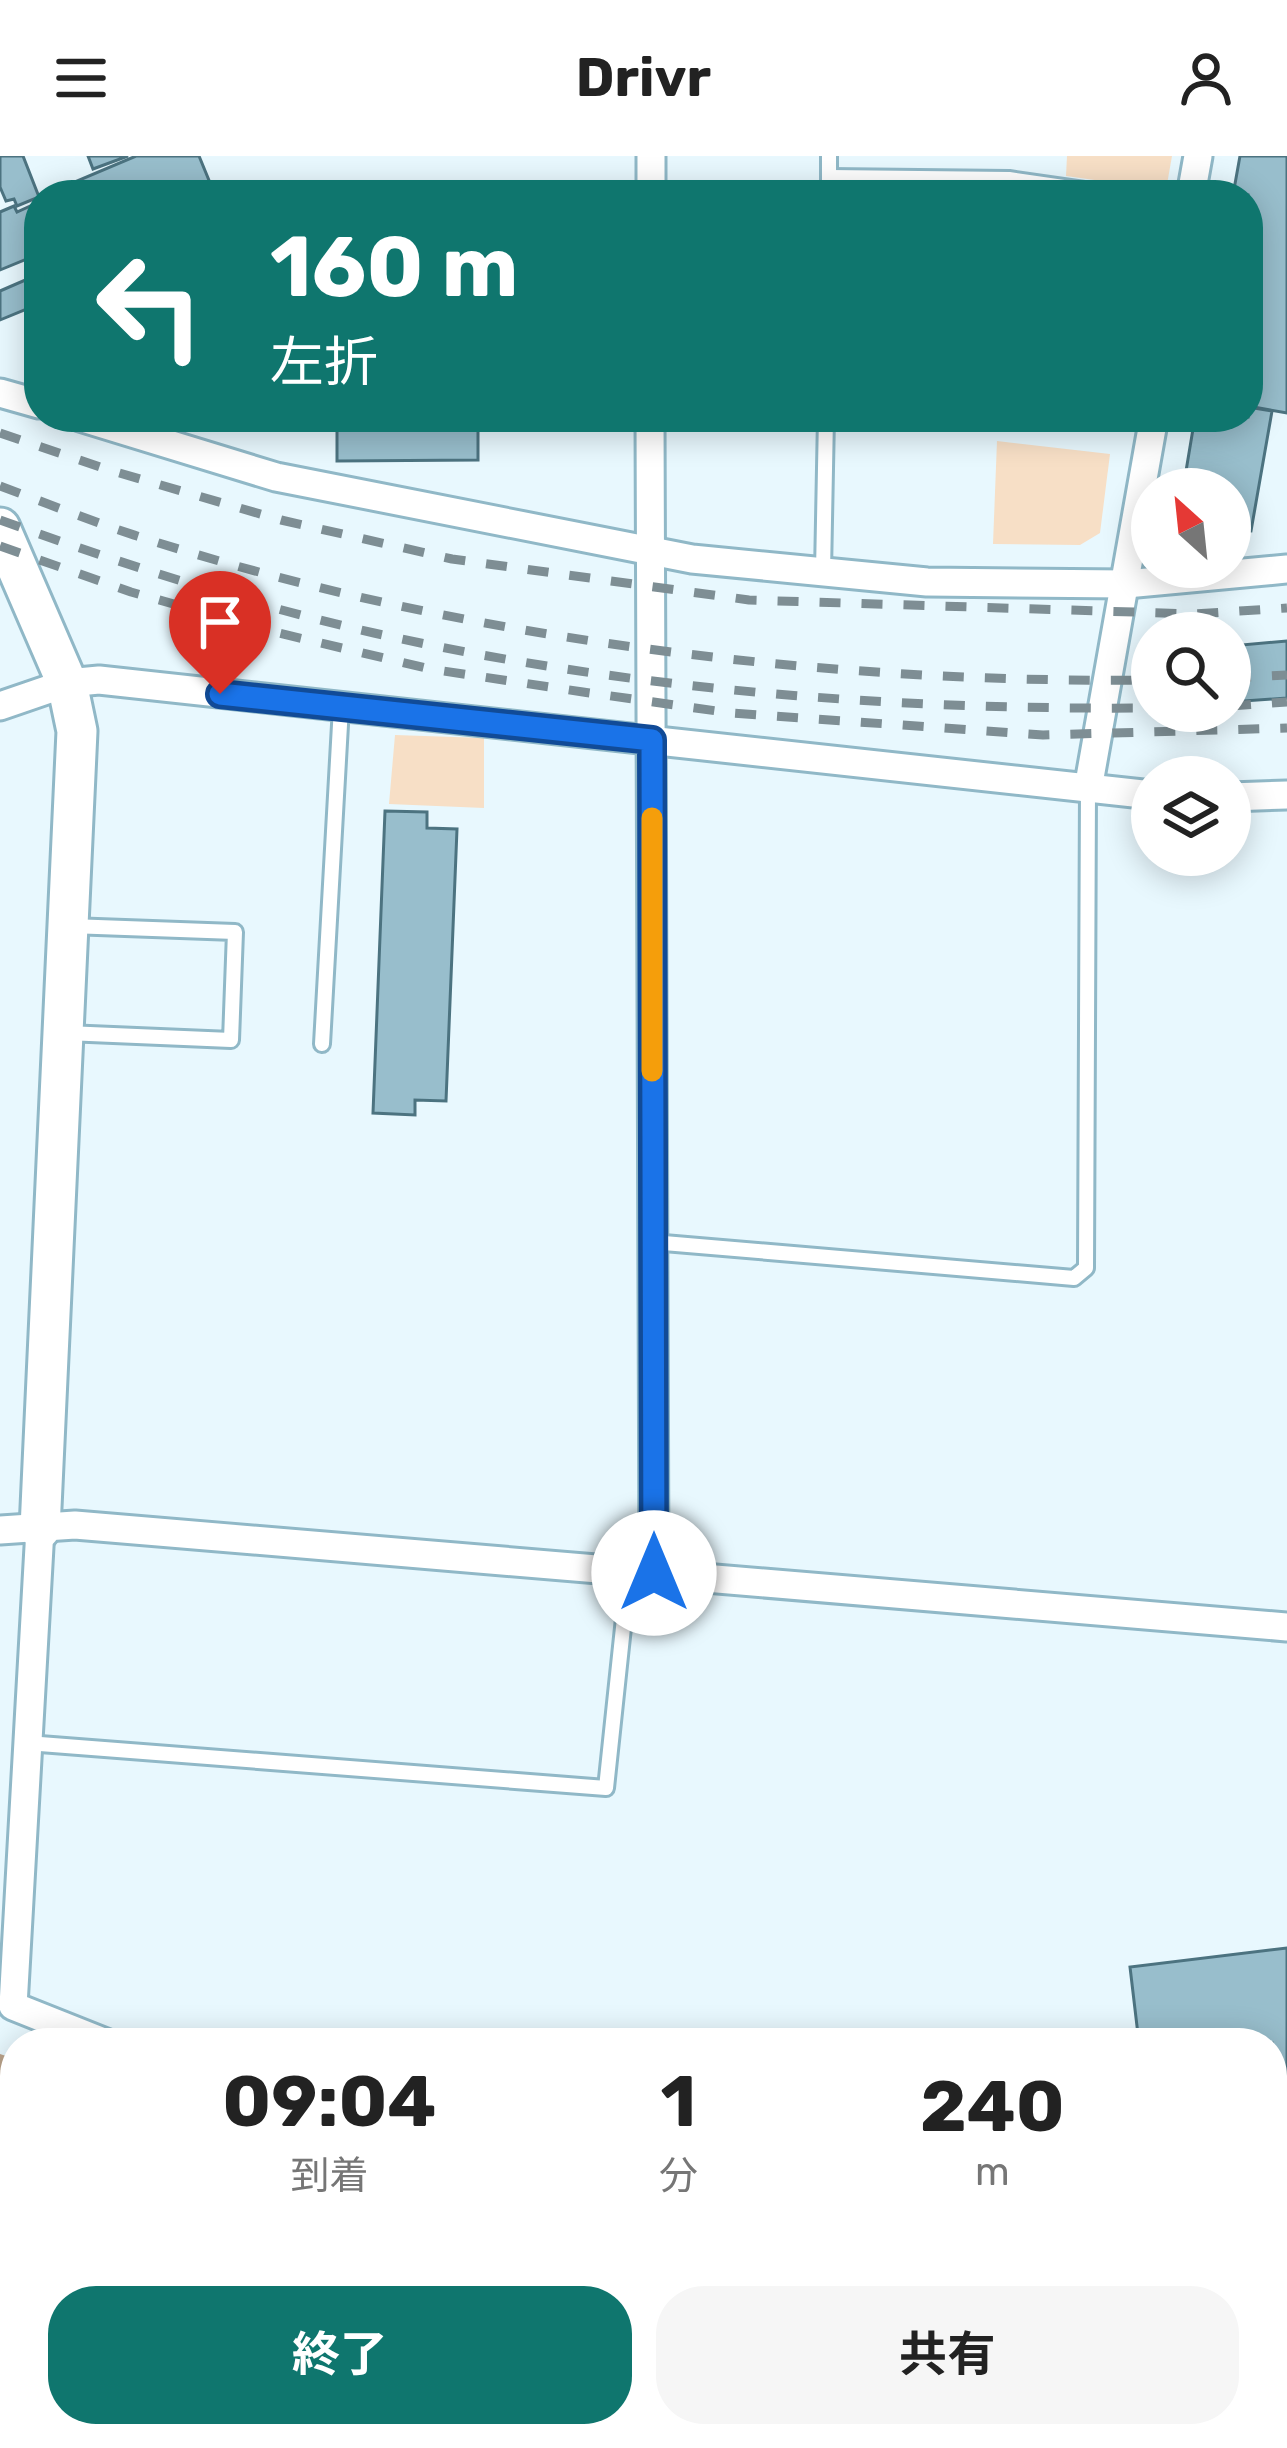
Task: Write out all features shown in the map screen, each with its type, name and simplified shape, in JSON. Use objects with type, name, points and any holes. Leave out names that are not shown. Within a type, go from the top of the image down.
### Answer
[{"type":"street","points":[[129,432],[276,477],[650,551],[823,572],[927,582],[1126,584],[1287,568]]},
{"type":"street","points":[[641,1572],[652,1242],[650,432]]},
{"type":"street","points":[[1088,789],[1151,432]]},
{"type":"street","points":[[0,528],[16,596],[67,683],[77,731],[40,1528],[7,1975],[13,2006],[68,2028]]},
{"type":"street","points":[[0,706],[67,683],[99,680],[1131,792]]},
{"type":"street","points":[[1251,796],[1287,795]]},
{"type":"street","points":[[0,1530],[74,1525],[1287,1627]]},
{"type":"lane","points":[[829,156],[830,180]]},
{"type":"lane","points":[[830,177],[1017,180]]},
{"type":"lane","points":[[823,572],[826,432]]},
{"type":"lane","points":[[322,1044],[340,707]]},
{"type":"lane","points":[[652,1242],[1074,1278],[1087,1268],[1088,789]]},
{"type":"lane","points":[[66,1033],[231,1040],[232,1018],[235,932],[70,926]]},
{"type":"lane","points":[[27,1743],[606,1788],[641,1572]]},
{"type":"shaded area","points":[[1067,156],[1172,156],[1168,180],[1066,176]]},
{"type":"shaded area","points":[[997,441],[1110,454],[1100,533],[1080,545],[993,544]]},
{"type":"shaded area","points":[[395,735],[484,738],[484,808],[389,804]]},
{"type":"building","points":[[0,156],[23,156],[32,180],[24,180],[24,203],[17,206],[14,199],[6,201],[0,187]]},
{"type":"building","points":[[88,156],[128,156],[93,169]]},
{"type":"building","points":[[136,156],[199,156],[209,180],[79,180]]},
{"type":"building","points":[[1240,156],[1287,156],[1287,413],[1263,409],[1263,180],[1236,180]]},
{"type":"building","points":[[14,206],[17,212],[24,209],[24,260],[0,270],[0,212]]},
{"type":"building","points":[[24,281],[24,310],[0,320],[0,291]]},
{"type":"building","points":[[1263,410],[1272,411],[1251,531],[1251,468],[1186,468],[1192,432],[1263,432]]},
{"type":"building","points":[[337,432],[478,432],[478,460],[337,461]]},
{"type":"building","points":[[1287,641],[1287,698],[1251,701],[1251,644]]},
{"type":"building","points":[[385,811],[427,812],[427,828],[457,829],[446,1101],[415,1100],[415,1115],[373,1113]]},
{"type":"building","points":[[1287,1948],[1287,2028],[1137,2028],[1130,1967]]},
{"type":"railway","points":[[0,433],[281,520],[452,559],[749,600],[1195,614],[1287,608]]},
{"type":"railway","points":[[0,486],[137,536],[258,572],[510,627],[639,648],[898,674],[1131,680]]},
{"type":"railway","points":[[0,520],[279,609],[374,633],[566,669],[859,700],[1131,708]]},
{"type":"railway","points":[[0,546],[131,592],[430,669],[731,713],[1043,735],[1287,728]]},
{"type":"railway","points":[[1251,677],[1287,675]]},
{"type":"railway","points":[[1251,705],[1287,702]]},
{"type":"slow traffic","points":[[652,818],[652,1071]]},
{"type":"route","points":[[220,694],[652,740],[654,1573]]}]
